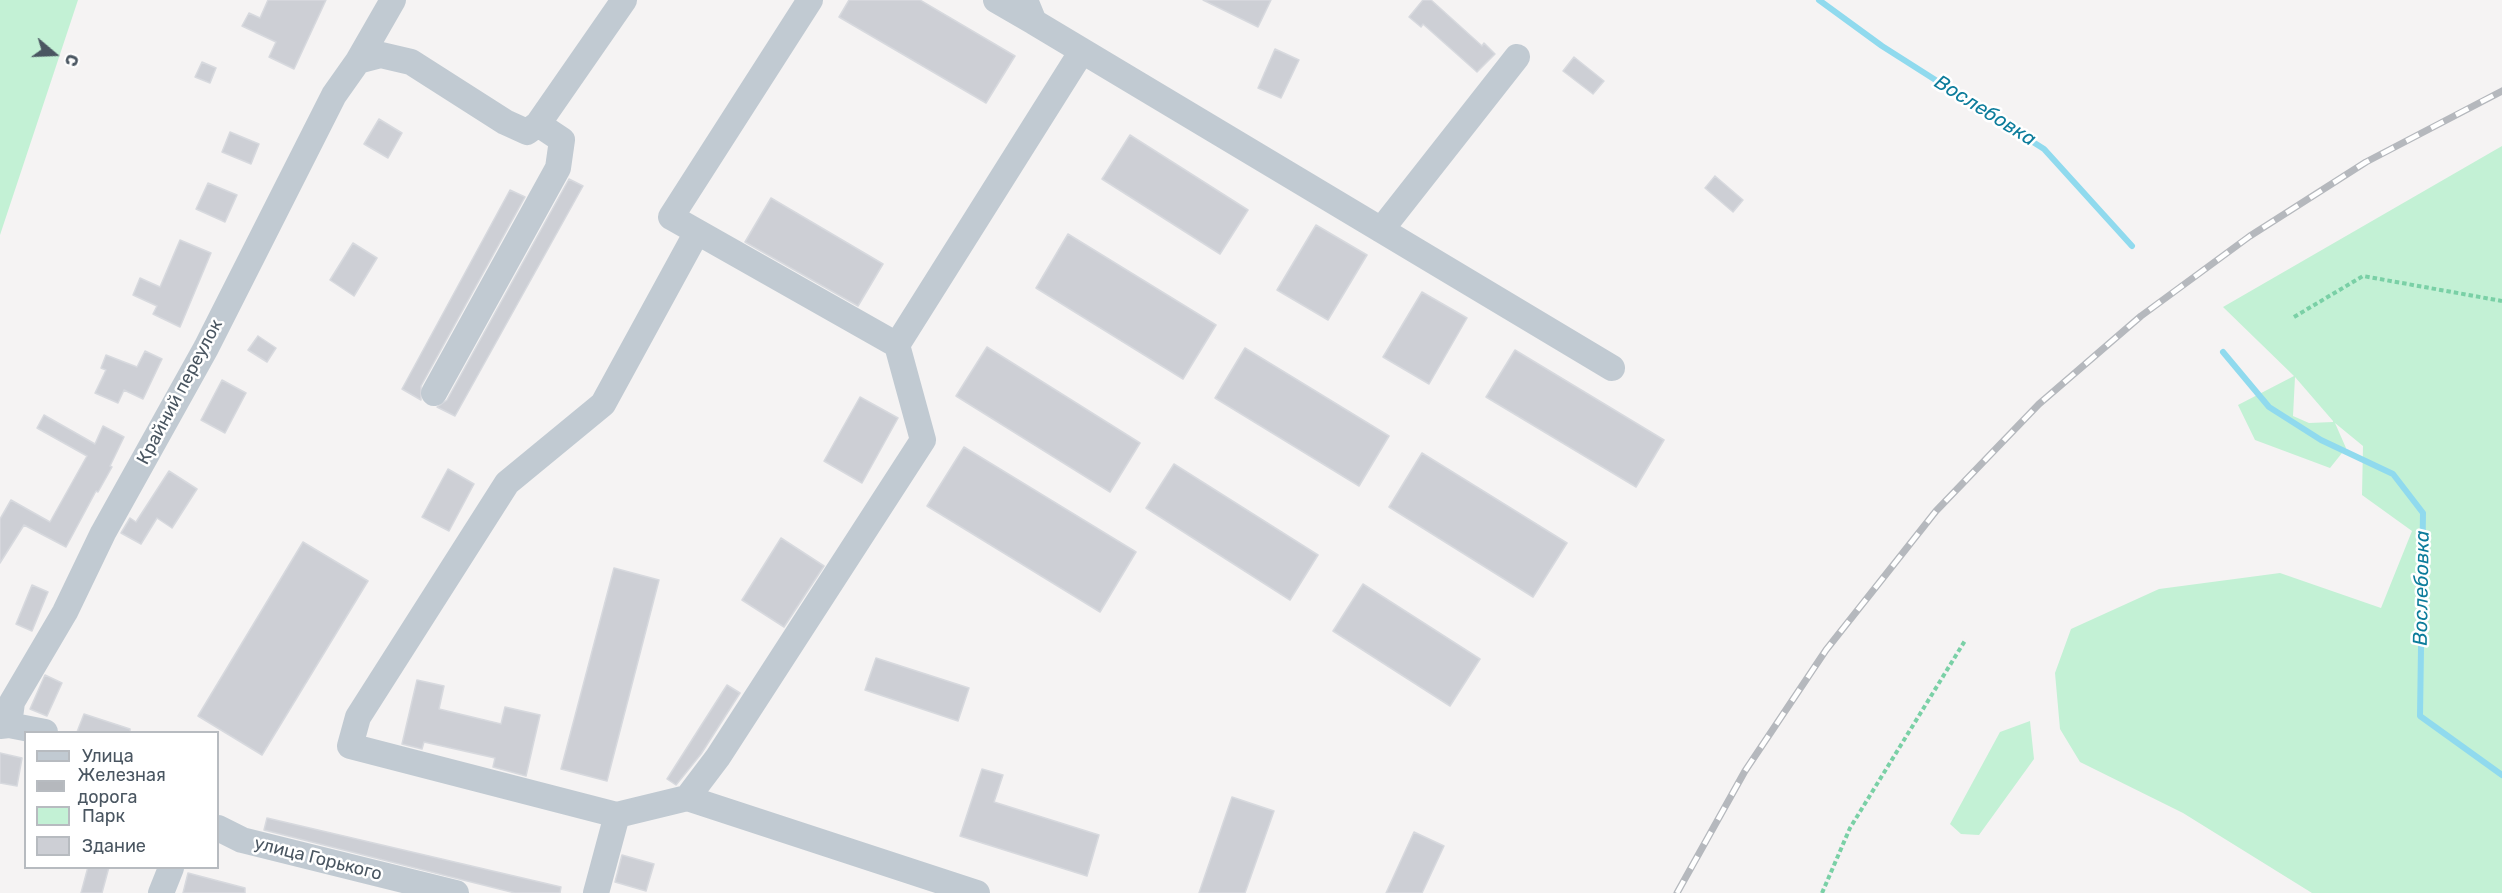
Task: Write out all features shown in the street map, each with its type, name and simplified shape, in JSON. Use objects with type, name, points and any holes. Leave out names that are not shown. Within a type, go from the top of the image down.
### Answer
[{"type":"street","name":"Крайний переулок","points":[[4,725],[12,702],[65,612],[103,533],[206,348],[334,95],[358,61],[393,0]]},
{"type":"street","points":[[358,61],[381,54],[411,62],[505,122],[526,132],[538,124],[624,0]]},
{"type":"street","points":[[687,798],[718,757],[923,440],[897,345],[671,217],[810,0]]},
{"type":"street","points":[[996,0],[1029,11],[1082,51],[1612,368]]},
{"type":"street","points":[[897,345],[1082,51]]},
{"type":"street","points":[[1381,230],[1517,57]]},
{"type":"street","points":[[434,393],[558,168],[562,140],[538,124]]},
{"type":"street","points":[[697,232],[603,404],[507,483],[358,717],[350,746],[617,816],[687,798],[977,893]]},
{"type":"street","points":[[4,725],[39,731]]},
{"type":"street","points":[[596,893],[617,816]]},
{"type":"street","name":"улица Горького","points":[[219,828],[242,840],[456,893]]},
{"type":"street","points":[[161,893],[170,869]]},
{"type":"path","points":[[2294,317],[2363,276],[2502,301]]},
{"type":"path","points":[[1822,893],[1850,828],[1966,639]]},
{"type":"green space","points":[[0,0],[78,0],[0,235]]},
{"type":"green space","points":[[2502,146],[2502,893],[2312,893],[2183,813],[2080,762],[2060,729],[2055,673],[2071,629],[2159,589],[2280,573],[2381,608],[2412,531],[2362,495],[2363,446],[2335,423],[2346,448],[2330,468],[2255,440],[2238,405],[2294,376],[2223,307]],"holes":[[[2295,377],[2333,421],[2309,423],[2293,416]]]},
{"type":"green space","points":[[2030,721],[2034,759],[1979,835],[1961,834],[1950,824],[2000,732]]},
{"type":"building","points":[[268,0],[326,0],[294,69],[269,57],[276,42],[242,26],[249,13],[260,18]]},
{"type":"building","points":[[849,0],[920,0],[1015,56],[986,103],[839,17]]},
{"type":"building","points":[[1203,0],[1271,0],[1258,27]]},
{"type":"building","points":[[1423,0],[1431,0],[1482,46],[1484,43],[1495,54],[1477,72],[1423,24],[1421,27],[1409,17]]},
{"type":"building","points":[[1275,49],[1299,60],[1281,98],[1258,88]]},
{"type":"building","points":[[1574,57],[1604,81],[1593,94],[1563,71]]},
{"type":"building","points":[[202,62],[216,68],[210,83],[195,77]]},
{"type":"building","points":[[379,119],[402,133],[388,158],[364,144]]},
{"type":"building","points":[[230,132],[259,144],[251,164],[222,152]]},
{"type":"building","points":[[1130,135],[1248,210],[1220,254],[1102,179]]},
{"type":"building","points":[[1715,176],[1743,200],[1733,212],[1705,188]]},
{"type":"building","points":[[569,179],[583,186],[455,416],[437,407],[447,400]]},
{"type":"building","points":[[208,183],[237,195],[225,222],[196,209]]},
{"type":"building","points":[[510,190],[525,197],[421,386],[421,400],[402,389]]},
{"type":"building","points":[[771,198],[883,264],[858,306],[745,242]]},
{"type":"building","points":[[1316,225],[1367,255],[1328,320],[1277,290]]},
{"type":"building","points":[[1068,234],[1216,325],[1183,379],[1036,288]]},
{"type":"building","points":[[180,240],[211,253],[180,327],[153,314],[157,306],[133,295],[140,278],[160,287]]},
{"type":"building","points":[[353,243],[377,258],[354,296],[330,280]]},
{"type":"building","points":[[1422,292],[1467,318],[1429,384],[1383,357]]},
{"type":"building","points":[[258,336],[276,348],[267,362],[248,350]]},
{"type":"building","points":[[987,347],[1140,443],[1110,492],[956,396]]},
{"type":"building","points":[[1245,348],[1389,436],[1359,486],[1215,398]]},
{"type":"building","points":[[1515,350],[1664,440],[1636,487],[1486,397]]},
{"type":"building","points":[[145,351],[162,359],[143,399],[124,390],[118,403],[95,393],[106,370],[101,368],[106,355],[137,367]]},
{"type":"building","points":[[222,380],[246,393],[225,433],[201,420]]},
{"type":"building","points":[[860,397],[898,418],[862,483],[824,461]]},
{"type":"building","points":[[44,415],[95,444],[103,426],[124,437],[110,466],[112,467],[98,492],[96,491],[66,547],[24,525],[0,563],[0,519],[11,500],[50,522],[87,456],[37,428]]},
{"type":"building","points":[[964,447],[1136,552],[1100,612],[927,506]]},
{"type":"building","points":[[1422,453],[1567,543],[1533,597],[1389,507]]},
{"type":"building","points":[[1174,464],[1318,555],[1290,600],[1146,508]]},
{"type":"building","points":[[448,469],[474,484],[449,531],[422,517]]},
{"type":"building","points":[[169,471],[197,489],[172,528],[157,518],[141,544],[121,533],[130,518],[136,522]]},
{"type":"building","points":[[781,538],[824,566],[784,627],[742,600]]},
{"type":"building","points":[[303,542],[368,581],[262,755],[198,716]]},
{"type":"building","points":[[614,568],[659,580],[607,781],[561,769]]},
{"type":"building","points":[[1363,584],[1480,659],[1450,706],[1333,631]]},
{"type":"building","points":[[32,585],[48,592],[32,631],[16,624]]},
{"type":"building","points":[[876,658],[969,688],[958,721],[865,690]]},
{"type":"building","points":[[45,675],[62,683],[47,716],[30,709]]},
{"type":"building","points":[[417,680],[444,686],[439,709],[501,724],[505,707],[540,715],[526,776],[493,767],[495,758],[424,742],[422,749],[402,744]]},
{"type":"building","points":[[727,685],[740,693],[701,754],[676,785],[667,779]]},
{"type":"building","points":[[84,714],[130,729],[130,731],[77,731]]},
{"type":"building","points":[[0,753],[22,758],[17,786],[0,783]]},
{"type":"building","points":[[982,769],[1003,775],[994,802],[1099,835],[1087,876],[960,836]]},
{"type":"building","points":[[1232,797],[1274,811],[1245,893],[1199,893]]},
{"type":"building","points":[[267,818],[561,887],[560,893],[515,893],[264,830]]},
{"type":"building","points":[[1414,832],[1444,846],[1422,893],[1386,893]]},
{"type":"building","points":[[622,855],[654,864],[646,891],[615,882]]},
{"type":"building","points":[[87,869],[108,869],[102,893],[81,893]]},
{"type":"building","points":[[188,873],[245,888],[245,893],[183,893]]},
{"type":"waterway","name":"Вослебовка","points":[[1819,0],[1882,46],[2044,149],[2132,246]]},
{"type":"waterway","name":"Вослебовка","points":[[2223,352],[2269,407],[2321,440],[2393,474],[2423,513],[2420,716],[2502,775]]},
{"type":"railway","points":[[1677,893],[1745,771],[1826,650],[1936,511],[2039,404],[2141,316],[2250,236],[2366,162],[2502,91]]}]
